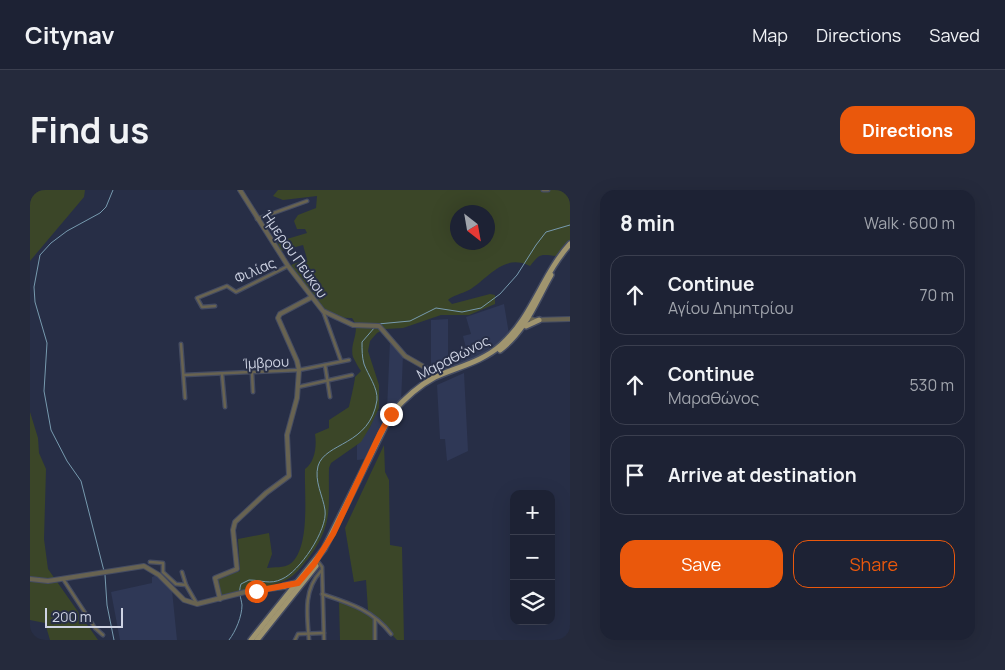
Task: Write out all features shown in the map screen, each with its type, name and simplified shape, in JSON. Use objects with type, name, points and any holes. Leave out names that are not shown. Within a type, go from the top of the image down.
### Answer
[{"type":"main road","name":"Μαραθώνος","points":[[251,640],[319,563],[341,525],[385,431],[401,408],[414,395],[433,382],[491,356],[513,339],[528,316],[551,268],[570,244]]},
{"type":"main road","name":"Μαραθώνος","points":[[257,640],[329,541],[388,420],[408,396],[432,379],[473,362],[494,350],[510,336],[534,310],[549,277],[570,249]]},
{"type":"main road","points":[[521,329],[540,319],[534,310]]},
{"type":"main road","points":[[281,587],[298,583]]},
{"type":"street","name":"Ήμερου Πεύκου","points":[[240,190],[288,266],[322,312],[353,326],[379,326],[405,356],[426,368],[432,379]]},
{"type":"street","points":[[567,190],[570,194]]},
{"type":"street","points":[[257,219],[308,201]]},
{"type":"street","name":"Φιλίας","points":[[215,306],[202,307],[197,298],[227,286],[236,292],[288,266]]},
{"type":"street","points":[[220,599],[215,578],[237,569],[233,530],[235,522],[266,493],[290,476],[287,435],[298,386],[299,370],[297,361],[278,318],[280,314],[312,297]]},
{"type":"street","points":[[322,312],[342,358],[340,361]]},
{"type":"street","points":[[528,316],[540,319],[570,319]]},
{"type":"street","points":[[181,344],[186,398]]},
{"type":"street","name":"Ίμβρου","points":[[184,375],[299,370],[349,360]]},
{"type":"street","points":[[325,365],[330,397]]},
{"type":"street","points":[[252,373],[253,392]]},
{"type":"street","points":[[222,374],[225,407]]},
{"type":"street","points":[[298,386],[328,382],[352,375]]},
{"type":"street","points":[[150,562],[164,563],[162,572],[166,577],[176,584],[186,585]]},
{"type":"street","points":[[319,563],[322,567],[324,640]]},
{"type":"street","points":[[30,579],[44,581],[147,567],[159,575],[184,600],[197,604],[243,592],[281,587],[292,593]]},
{"type":"street","points":[[309,640],[308,592],[312,582],[321,571]]},
{"type":"street","points":[[182,572],[186,585],[197,604]]},
{"type":"street","points":[[63,579],[65,585],[72,591],[95,628],[103,635]]},
{"type":"street","points":[[322,594],[349,602],[375,618],[391,634]]},
{"type":"street","points":[[375,618],[375,640]]},
{"type":"street","points":[[295,640],[298,634],[324,633]]},
{"type":"shaded area","points":[[504,304],[509,334],[506,337],[473,360],[434,374],[431,371],[431,320],[448,319],[448,361],[451,362],[460,359],[467,352],[463,336],[471,334],[466,317]]},
{"type":"shaded area","points":[[390,341],[403,355],[401,402],[367,459],[357,460],[357,445],[370,427],[377,411],[387,410]]},
{"type":"shaded area","points":[[464,373],[468,451],[447,461],[445,439],[440,439],[437,385]]},
{"type":"shaded area","points":[[157,575],[172,590],[177,640],[120,640],[111,592],[152,583],[152,577]]},
{"type":"green space","points":[[30,190],[85,190],[84,197],[30,261]]},
{"type":"green space","points":[[278,190],[570,190],[570,241],[557,256],[539,256],[530,266],[520,263],[504,265],[469,290],[448,300],[452,304],[490,294],[495,295],[495,304],[469,315],[441,315],[403,328],[385,329],[377,333],[370,341],[368,351],[379,385],[379,408],[361,442],[331,463],[329,468],[328,514],[323,534],[318,544],[299,570],[286,580],[222,596],[217,580],[240,571],[238,539],[269,533],[272,554],[267,568],[288,565],[297,557],[304,534],[305,469],[311,462],[314,453],[316,444],[315,434],[329,428],[329,420],[349,407],[355,377],[361,371],[352,352],[356,327],[352,318],[332,314],[323,308],[308,292],[291,265],[307,259],[303,245],[281,251],[277,242],[307,233],[305,229],[297,229],[294,221],[298,215],[316,208],[317,196],[283,200],[273,196]]},
{"type":"green space","points":[[30,412],[38,438],[39,453],[46,469],[44,539],[48,569],[98,640],[50,640],[45,623],[30,620]]},
{"type":"green space","points":[[384,445],[385,472],[389,480],[390,545],[402,547],[404,640],[397,640],[368,610],[366,580],[354,582],[345,528]]},
{"type":"green space","points":[[339,600],[358,607],[374,618],[374,640],[340,640]]},
{"type":"waterway","points":[[104,571],[81,481],[67,461],[51,430],[44,391],[47,343],[35,302],[34,287],[40,255],[51,243],[67,231],[100,213],[106,207],[113,190]]},
{"type":"waterway","points":[[378,324],[410,321],[436,308],[462,312],[481,308],[500,294],[517,275],[546,232],[570,225]]},
{"type":"waterway","points":[[229,640],[241,614],[241,584],[249,580],[278,581],[289,575],[304,559],[317,539],[325,518],[325,510],[318,483],[318,466],[322,458],[329,452],[357,435],[373,415],[377,395],[364,364],[362,342],[375,327]]},
{"type":"waterway","points":[[105,575],[107,605],[114,640]]},
{"type":"route","points":[[256,591],[298,583],[314,564],[333,534],[391,414]]}]
